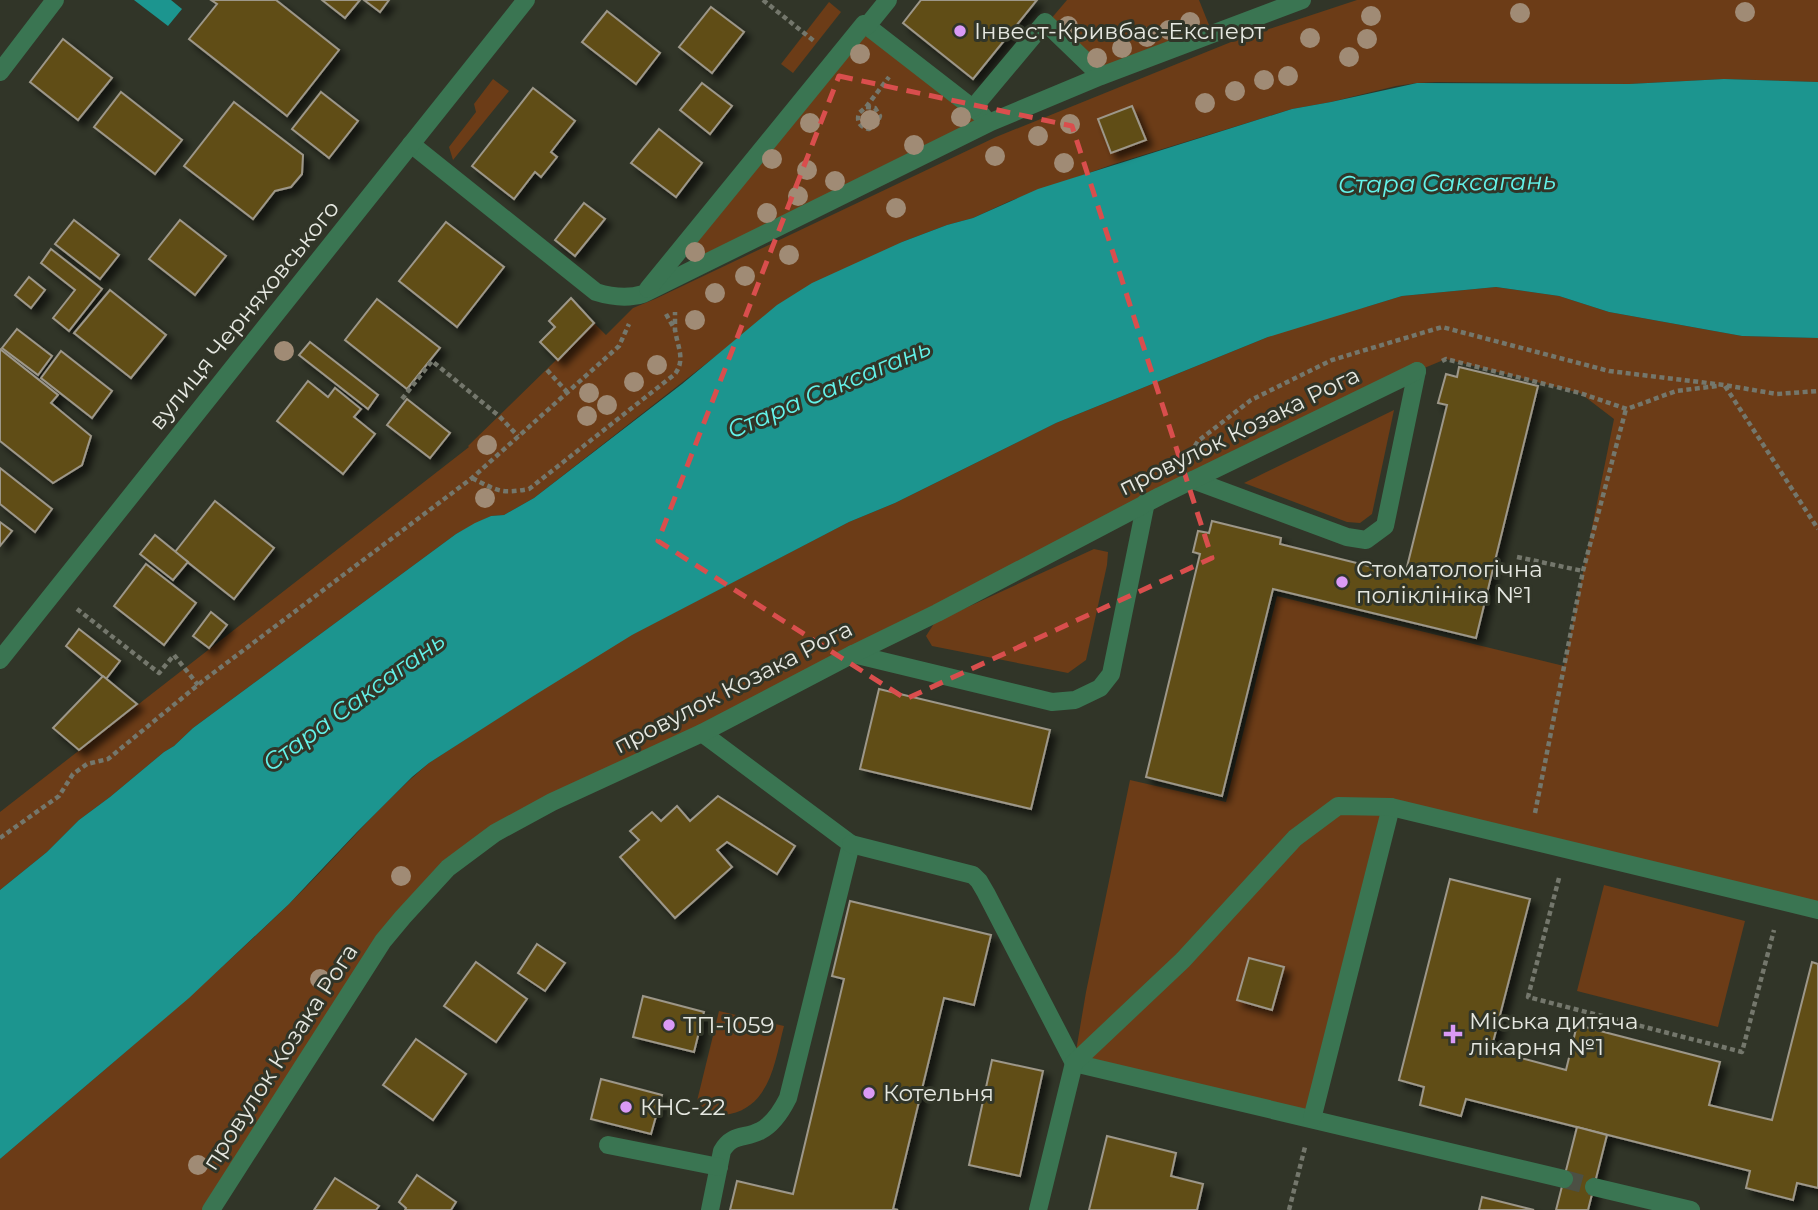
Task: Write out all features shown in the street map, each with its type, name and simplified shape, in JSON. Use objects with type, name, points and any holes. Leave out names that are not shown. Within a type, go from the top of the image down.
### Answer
[{"type":"street","points":[[0,72],[55,0]]},
{"type":"street","name":"вулиця Черняховського","points":[[0,660],[526,0]]},
{"type":"street","points":[[867,26],[888,0]]},
{"type":"street","points":[[411,145],[596,292],[622,298],[643,294],[991,122],[1101,76],[1303,0]]},
{"type":"street","points":[[973,108],[1045,22],[1101,76]]},
{"type":"street","points":[[643,294],[863,24],[991,122]]},
{"type":"street","points":[[1193,480],[1347,537],[1366,540],[1385,526],[1417,371]]},
{"type":"street","name":"провулок Козака Рога","points":[[211,1210],[383,941],[448,868],[495,833],[552,802],[702,733],[1146,502],[1417,371]]},
{"type":"street","points":[[853,654],[1052,702],[1075,700],[1100,688],[1111,674],[1146,502]]},
{"type":"street","points":[[702,733],[851,844],[976,877],[1074,1063],[1564,1179]]},
{"type":"street","points":[[1038,1210],[1074,1063],[1183,960],[1295,838],[1338,806],[1391,807],[1818,910]]},
{"type":"street","points":[[1312,1119],[1391,807]]},
{"type":"street","points":[[710,1210],[726,1145],[731,1139],[760,1131],[777,1116],[788,1098],[851,844]]},
{"type":"street","points":[[608,1145],[719,1167]]},
{"type":"street","points":[[1594,1186],[1691,1210]]},
{"type":"path","points":[[763,0],[804,33]]},
{"type":"path","points":[[866,107],[875,108],[880,116],[877,124],[869,129],[860,126],[857,117],[866,107]]},
{"type":"path","points":[[0,838],[59,796],[73,774],[87,764],[108,759],[198,685],[472,478],[619,346],[643,294]]},
{"type":"path","points":[[1190,452],[1198,441],[1251,400],[1332,360],[1442,327],[1609,371],[1777,394],[1818,391]]},
{"type":"path","points":[[472,478],[499,491],[512,492],[534,486],[675,374],[681,355],[675,330]]},
{"type":"path","points":[[1417,371],[1446,359],[1580,393],[1627,408],[1676,391],[1724,385]]},
{"type":"path","points":[[402,399],[432,361],[499,416],[518,436]]},
{"type":"path","points":[[547,370],[567,392]]},
{"type":"path","points":[[1724,385],[1818,529]]},
{"type":"path","points":[[1529,841],[1583,571],[1627,408]]},
{"type":"path","points":[[1517,557],[1583,571]]},
{"type":"path","points":[[89,618],[159,673],[174,655],[198,685]]},
{"type":"path","points":[[1566,850],[1528,997],[1742,1052],[1781,901]]},
{"type":"path","points":[[1289,1210],[1312,1119]]},
{"type":"highlighted area","points":[[839,76],[1072,126],[1212,558],[906,699],[658,541]]},
{"type":"shaded area","points":[[1067,0],[1199,0],[1209,25],[1101,68],[1050,20]]},
{"type":"shaded area","points":[[1357,0],[1818,0],[1818,82],[1724,79],[1629,84],[1437,82],[1396,86],[1292,109],[1114,164],[902,242],[748,331],[534,498],[504,515],[491,516],[456,534],[193,728],[79,820],[47,852],[0,890],[0,812],[469,447],[594,323],[606,335],[633,308],[996,137],[1236,40]],"holes":[[[1132,106],[1145,139],[1098,119]]]},
{"type":"shaded area","points":[[829,2],[841,12],[793,73],[781,64]]},
{"type":"shaded area","points":[[865,32],[981,121],[694,261],[688,258],[686,254]]},
{"type":"shaded area","points":[[493,79],[509,91],[453,160],[449,147],[476,112],[474,104]]},
{"type":"shaded area","points":[[1496,287],[1559,296],[1609,312],[1742,336],[1818,338],[1818,910],[1391,807],[1312,1119],[1074,1063],[1130,780],[1226,802],[1277,596],[1564,666],[1614,419],[1580,393],[1446,359],[1417,371],[552,802],[426,891],[211,1210],[0,1210],[0,1159],[252,939],[429,763],[579,666],[620,624],[633,634],[849,522],[895,503],[1056,423],[1268,337],[1272,318],[1366,307],[1402,296]]},
{"type":"shaded area","points":[[1394,410],[1372,514],[1360,523],[1347,522],[1244,483]]},
{"type":"shaded area","points":[[1094,549],[1108,552],[1107,565],[1086,660],[1068,673],[932,646],[926,636],[935,622]]},
{"type":"shaded area","points":[[1604,885],[1745,921],[1718,1027],[1577,991]]},
{"type":"shaded area","points":[[719,1011],[784,1026],[774,1066],[763,1091],[744,1109],[725,1115],[704,1109],[697,1101]]},
{"type":"water","points":[[134,0],[171,0],[182,9],[168,26]]},
{"type":"water","name":"Стара Саксагань","points":[[1724,79],[1818,82],[1818,338],[1742,336],[1609,312],[1559,296],[1496,287],[1402,296],[1268,337],[1056,423],[895,503],[849,522],[632,635],[429,763],[357,832],[289,904],[189,998],[0,1159],[0,890],[47,852],[79,820],[193,728],[456,534],[491,516],[504,515],[534,498],[682,384],[777,305],[812,283],[902,242],[973,218],[1038,189],[1292,109],[1417,83],[1629,84]]},
{"type":"building","points":[[211,0],[276,0],[339,50],[287,116],[189,39],[217,4]]},
{"type":"building","points":[[322,0],[360,0],[345,18]]},
{"type":"building","points":[[364,0],[389,0],[380,12]]},
{"type":"building","points":[[921,0],[1037,0],[973,79],[903,23]]},
{"type":"building","points":[[711,7],[744,32],[712,73],[679,47]]},
{"type":"building","points":[[607,11],[660,53],[636,84],[582,42]]},
{"type":"building","points":[[63,39],[112,78],[78,120],[30,82]]},
{"type":"building","points":[[702,83],[732,106],[710,134],[680,110]]},
{"type":"building","points":[[533,88],[575,121],[551,152],[557,157],[541,177],[535,172],[514,199],[472,166]]},
{"type":"building","points":[[121,92],[182,140],[155,174],[94,127]]},
{"type":"building","points":[[321,92],[358,121],[329,158],[292,129]]},
{"type":"building","points":[[234,102],[303,155],[302,174],[291,187],[275,191],[253,219],[184,166]]},
{"type":"building","points":[[1132,106],[1146,140],[1111,153],[1098,119]]},
{"type":"building","points":[[659,129],[702,163],[676,197],[631,163]]},
{"type":"building","points":[[584,203],[605,219],[575,256],[555,240]]},
{"type":"building","points":[[74,220],[119,255],[100,279],[55,244]]},
{"type":"building","points":[[180,220],[226,256],[195,295],[149,259]]},
{"type":"building","points":[[446,222],[504,267],[457,327],[399,281]]},
{"type":"building","points":[[51,249],[102,289],[69,331],[53,318],[75,290],[41,263]]},
{"type":"building","points":[[29,277],[45,290],[31,308],[15,295]]},
{"type":"building","points":[[110,290],[166,335],[131,378],[74,333]]},
{"type":"building","points":[[571,298],[594,323],[558,360],[540,342],[555,327],[549,321]]},
{"type":"building","points":[[377,299],[440,348],[407,389],[345,340]]},
{"type":"building","points":[[17,329],[52,356],[38,375],[2,348]]},
{"type":"building","points":[[310,342],[378,395],[368,409],[299,355]]},
{"type":"building","points":[[0,349],[58,395],[51,403],[91,436],[82,465],[53,483],[0,441]]},
{"type":"building","points":[[61,351],[112,391],[92,418],[41,378]]},
{"type":"building","name":"Стоматологічна поліклініка №1","points":[[1459,367],[1538,386],[1476,638],[1273,589],[1222,796],[1146,777],[1200,554],[1193,552],[1198,531],[1209,533],[1212,521],[1281,538],[1280,544],[1405,575],[1447,405],[1438,403],[1446,374],[1457,377]]},
{"type":"building","points":[[308,381],[328,397],[335,388],[361,409],[354,417],[375,434],[343,474],[277,421]]},
{"type":"building","points":[[407,399],[450,433],[430,458],[387,425]]},
{"type":"building","points":[[0,468],[52,509],[35,532],[0,504]]},
{"type":"building","points":[[215,501],[274,548],[234,599],[175,552]]},
{"type":"building","points":[[0,522],[12,531],[0,546]]},
{"type":"building","points":[[155,535],[188,562],[173,580],[140,554]]},
{"type":"building","points":[[146,564],[196,603],[164,645],[114,606]]},
{"type":"building","points":[[211,612],[227,625],[209,648],[193,636]]},
{"type":"building","points":[[79,629],[120,661],[106,679],[66,646]]},
{"type":"building","points":[[103,676],[137,704],[79,750],[53,728]]},
{"type":"building","points":[[879,689],[1050,730],[1031,809],[860,769]]},
{"type":"building","points":[[718,796],[795,846],[777,874],[727,842],[717,850],[732,867],[675,918],[620,857],[639,840],[630,831],[652,812],[661,821],[677,806],[690,821]]},
{"type":"building","name":"Міська дитяча лікарня №1","points":[[1450,879],[1530,899],[1491,1050],[1566,1070],[1577,1025],[1720,1062],[1709,1105],[1772,1120],[1812,962],[1818,964],[1818,1188],[1797,1183],[1793,1200],[1746,1188],[1750,1171],[1466,1099],[1461,1116],[1420,1105],[1424,1087],[1399,1080]]},
{"type":"building","name":"Котельня","points":[[850,901],[991,935],[974,1005],[944,998],[893,1209],[898,1210],[730,1210],[737,1181],[793,1194],[844,979],[832,976]]},
{"type":"building","points":[[537,944],[565,963],[545,991],[518,973]]},
{"type":"building","points":[[1249,958],[1284,967],[1272,1010],[1237,1000]]},
{"type":"building","points":[[476,962],[527,999],[496,1042],[444,1006]]},
{"type":"building","name":"ТП-1059","points":[[643,996],[704,1012],[694,1052],[633,1037]]},
{"type":"building","points":[[416,1039],[466,1074],[433,1120],[383,1085]]},
{"type":"building","points":[[992,1060],[1043,1071],[1020,1176],[969,1165]]},
{"type":"building","name":"КНС-22","points":[[601,1079],[662,1095],[651,1134],[591,1119]]},
{"type":"building","points":[[1577,1127],[1607,1135],[1588,1210],[1556,1210]]},
{"type":"building","points":[[1107,1136],[1176,1153],[1171,1176],[1203,1184],[1197,1210],[1089,1210]]},
{"type":"building","points":[[417,1175],[456,1202],[451,1210],[405,1210],[399,1202]]},
{"type":"building","points":[[335,1178],[379,1206],[376,1210],[314,1210]]},
{"type":"building","points":[[1482,1197],[1534,1210],[1479,1210]]},
{"type":"tunnel","points":[[1564,1179],[1594,1187]]},
{"type":"place","name":"Інвест-Кривбас-Експерт","points":[[960,31]]},
{"type":"place","name":"Стоматологічна поліклініка №1","points":[[1342,582]]},
{"type":"place","name":"ТП-1059","points":[[669,1025]]},
{"type":"place","name":"Міська дитяча лікарня №1","points":[[1453,1034]]},
{"type":"place","name":"Котельня","points":[[869,1093]]},
{"type":"place","name":"КНС-22","points":[[626,1107]]}]
